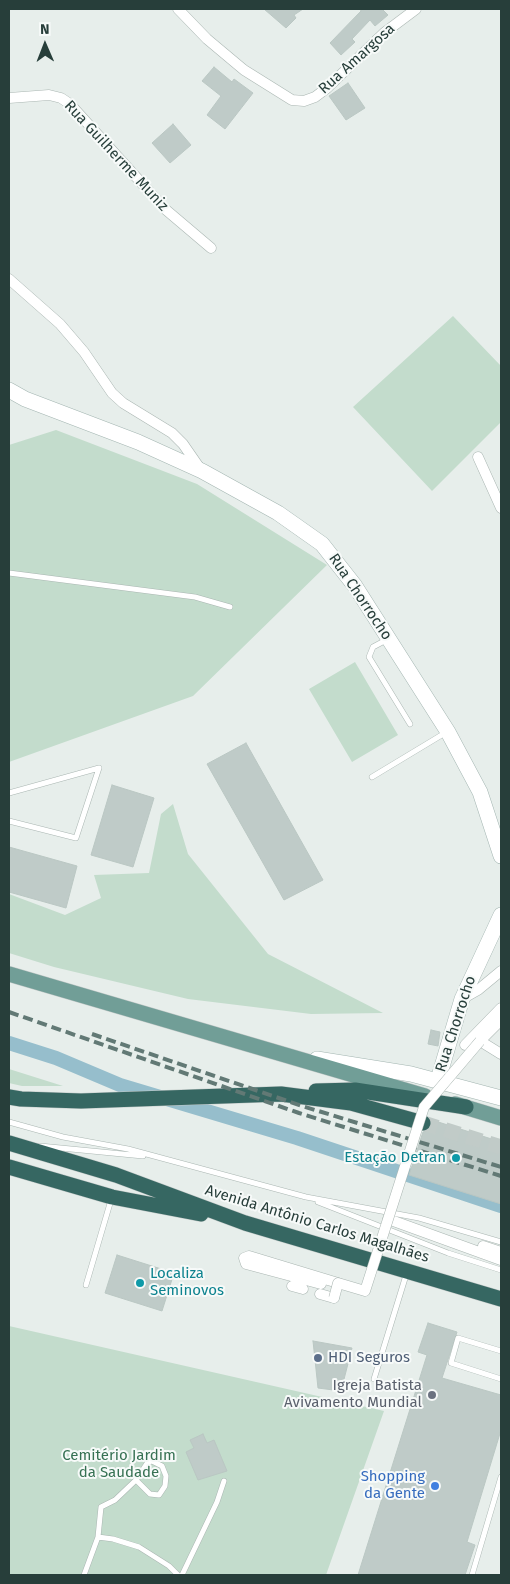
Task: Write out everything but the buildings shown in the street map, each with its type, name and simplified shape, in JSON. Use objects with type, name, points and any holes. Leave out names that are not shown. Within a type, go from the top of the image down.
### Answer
[{"type":"highway","points":[[15,1098],[81,1102],[354,1090],[466,1107]]},
{"type":"highway","points":[[281,1094],[342,1102],[422,1122]]},
{"type":"highway","name":"Avenida Antônio Carlos Magalhães","points":[[9,1143],[116,1175],[245,1223],[501,1299]]},
{"type":"highway","points":[[9,1167],[112,1197],[245,1223]]},
{"type":"main road","points":[[9,974],[501,1118]]},
{"type":"street","name":"Rua Amargosa","points":[[178,9],[207,40],[244,70],[292,100],[304,101],[327,88],[384,33],[416,9]]},
{"type":"street","name":"Rua Guilherme Muniz","points":[[9,98],[49,96],[61,98],[70,104],[165,209],[211,248]]},
{"type":"street","points":[[9,279],[60,324],[84,352],[112,393],[123,404],[172,433],[183,444],[202,471]]},
{"type":"street","name":"Rua Chorrocho","points":[[9,390],[25,400],[138,442],[202,471],[278,513],[322,544],[355,586],[448,732],[480,792],[501,856]]},
{"type":"street","points":[[478,457],[501,508]]},
{"type":"street","name":"Rua Chorrocho","points":[[438,1080],[462,999],[501,915]]},
{"type":"street","points":[[462,999],[478,990],[501,971]]},
{"type":"street","points":[[466,1045],[501,1008]]},
{"type":"street","points":[[338,1283],[334,1298],[321,1289],[246,1264],[244,1258],[249,1256],[365,1291],[424,1107],[480,1041],[501,1020]]},
{"type":"street","points":[[480,1041],[501,1054]]},
{"type":"street","points":[[274,1052],[438,1080],[501,1098]]},
{"type":"street","points":[[388,1218],[501,1260]]},
{"type":"street","points":[[437,1233],[501,1252]]},
{"type":"street","points":[[292,1286],[303,1289]]},
{"type":"lane","points":[[9,573],[194,597],[230,607]]},
{"type":"lane","points":[[388,639],[373,647],[369,657],[410,724]]},
{"type":"lane","points":[[372,777],[448,732]]},
{"type":"lane","points":[[9,793],[99,768],[76,838],[9,821]]},
{"type":"lane","points":[[9,1122],[63,1137],[128,1149],[306,1197],[419,1218],[501,1242]]},
{"type":"lane","points":[[9,1143],[166,1160]]},
{"type":"lane","points":[[86,1285],[112,1197]]},
{"type":"lane","points":[[306,1197],[448,1254],[501,1270]]},
{"type":"lane","points":[[374,1379],[407,1271]]},
{"type":"lane","points":[[501,1351],[458,1338],[450,1363],[501,1379]]},
{"type":"lane","points":[[84,1575],[98,1537],[101,1507],[115,1500],[136,1480],[144,1466],[152,1461],[162,1466],[166,1476],[164,1486],[159,1495],[150,1494],[136,1480]]},
{"type":"lane","points":[[472,1575],[501,1477]]},
{"type":"lane","points":[[98,1537],[113,1539],[139,1547],[180,1575],[217,1502],[224,1481]]},
{"type":"green space","points":[[453,316],[501,366],[501,422],[432,491],[353,407]]},
{"type":"green space","points":[[56,430],[197,484],[327,565],[193,696],[9,762],[9,445]]},
{"type":"green space","points":[[355,662],[398,735],[352,762],[309,689]]},
{"type":"green space","points":[[173,804],[188,854],[268,954],[383,1013],[311,1014],[188,999],[54,967],[9,953],[9,894],[65,915],[101,898],[94,875],[149,873],[161,814]]},
{"type":"green space","points":[[9,1069],[63,1086],[22,1086],[9,1083]]},
{"type":"green space","name":"Cemitério Jardim da Saudade","points":[[9,1326],[384,1411],[326,1575],[9,1575]]},
{"type":"waterway","points":[[9,1043],[56,1058],[120,1085],[297,1138],[501,1206]]},
{"type":"tunnel","points":[[423,1123],[501,1147]]},
{"type":"railway","points":[[9,1012],[299,1113],[501,1176]]},
{"type":"railway","points":[[92,1034],[302,1106],[501,1167]]},
{"type":"place","name":"Estação Detran","points":[[456,1158]]},
{"type":"place","name":"Localiza Seminovos","points":[[140,1283]]},
{"type":"place","name":"HDI Seguros","points":[[318,1358]]},
{"type":"place","name":"Igreja Batista Avivamento Mundial","points":[[432,1395]]},
{"type":"place","name":"Shopping da Gente","points":[[435,1486]]}]
